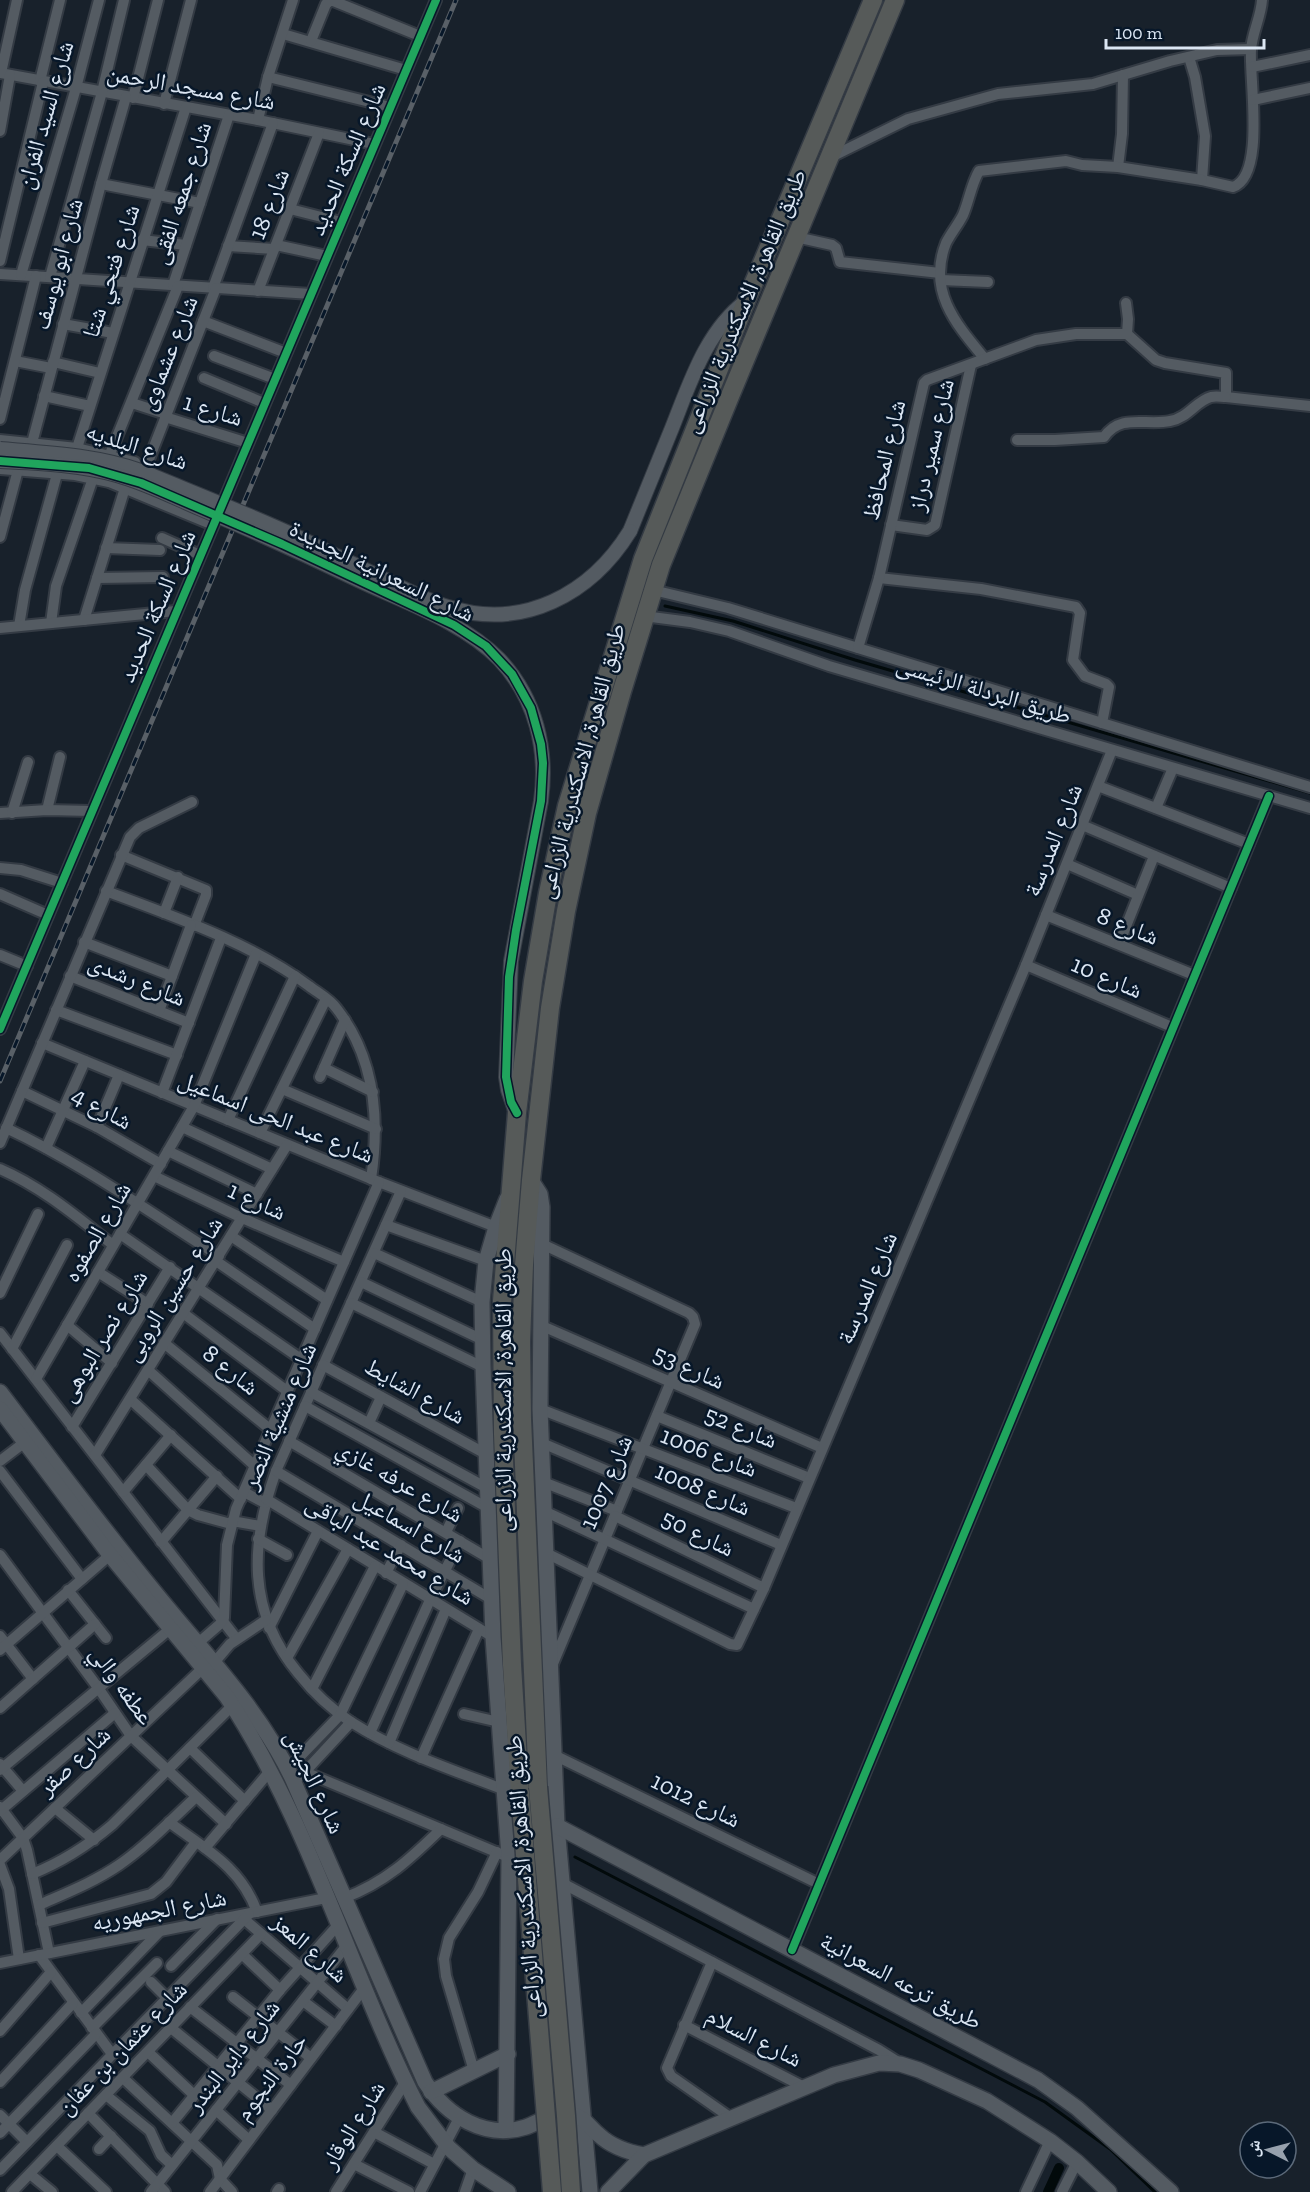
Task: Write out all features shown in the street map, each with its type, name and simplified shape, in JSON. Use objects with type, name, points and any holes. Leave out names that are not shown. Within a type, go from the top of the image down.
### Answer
[{"type":"highway","name":"طريق القاهرة, الاسكندرية الزراعى","points":[[552,2192],[512,1791],[512,1665],[501,1360],[502,1302],[516,1113],[533,981],[548,893],[567,806],[643,559],[747,299],[873,0]]},
{"type":"highway","name":"طريق القاهرة, الاسكندرية الزراعى","points":[[571,2192],[566,2105],[538,1787],[522,1375],[524,1265],[550,1008],[566,911],[587,813],[644,616],[689,494],[895,0]]},
{"type":"main road","points":[[531,1180],[542,1201],[540,1409],[557,1826],[590,2192]]},
{"type":"main road","points":[[506,2129],[508,2054],[503,1855],[512,1791],[499,1722],[493,1637],[482,1302],[486,1261],[496,1227],[510,1193]]},
{"type":"main road","name":"شارع الجيش","points":[[0,1392],[193,1647],[264,1727],[296,1774],[344,1898],[425,2082],[432,2092],[447,2109],[477,2127],[506,2129],[526,2127],[566,2114],[584,2119]]},
{"type":"main road","name":"شارع الجيش","points":[[0,1410],[110,1555],[171,1629],[193,1647]]},
{"type":"main road","name":"شارع الجيش","points":[[208,1666],[270,1771],[418,2107],[446,2144],[473,2169],[504,2190]]},
{"type":"main road","name":"طريق ترعه السعرانية","points":[[557,1826],[1038,2080],[1077,2108],[1171,2192]]},
{"type":"main road","points":[[432,2092],[508,2054]]},
{"type":"main road","points":[[608,2192],[644,2155],[834,2075],[879,2063],[900,2064],[965,2090],[1050,2141],[1109,2192]]},
{"type":"main road","points":[[584,2119],[597,2134],[614,2146],[644,2155]]},
{"type":"street","points":[[0,131],[4,74],[17,0]]},
{"type":"street","points":[[0,261],[60,0]]},
{"type":"street","name":"شارع السيد الفران","points":[[21,275],[76,88],[99,0]]},
{"type":"street","points":[[50,277],[102,92],[124,0]]},
{"type":"street","name":"شارع ابو يوسف","points":[[32,443],[101,184],[130,97],[158,0]]},
{"type":"street","points":[[164,104],[191,0]]},
{"type":"street","points":[[258,120],[268,77],[293,0]]},
{"type":"street","points":[[311,41],[326,4],[331,0],[420,36]]},
{"type":"street","name":"شارع السكة الحديد","points":[[0,1026],[436,0]]},
{"type":"street","points":[[985,359],[950,314],[940,276],[945,247],[963,214],[979,171],[1060,161],[1118,167],[1233,187],[1242,182],[1246,175],[1254,132],[1251,49],[1262,0]]},
{"type":"street","points":[[283,34],[406,70]]},
{"type":"street","points":[[829,157],[908,118],[998,94],[1078,87],[1218,50],[1251,49]]},
{"type":"street","points":[[1252,67],[1310,55]]},
{"type":"street","points":[[1189,57],[1195,77],[1205,136],[1202,180]]},
{"type":"street","name":"شارع مسجد الرحمن","points":[[4,74],[258,120],[374,144]]},
{"type":"street","points":[[1118,167],[1122,134],[1123,75]]},
{"type":"street","points":[[268,77],[390,107]]},
{"type":"street","points":[[1253,100],[1310,88]]},
{"type":"street","name":"شارع فتحي شتا","points":[[77,448],[128,282],[186,107]]},
{"type":"street","name":"شارع جمعه الفقى","points":[[110,454],[132,403],[176,286],[186,245],[229,115]]},
{"type":"street","name":"شارع عشماوى","points":[[146,467],[203,321],[273,123]]},
{"type":"street","name":"شارع 18","points":[[258,291],[319,133]]},
{"type":"street","points":[[101,184],[200,203]]},
{"type":"street","points":[[290,209],[341,222]]},
{"type":"street","points":[[796,237],[832,245],[836,248],[840,261],[988,282]]},
{"type":"street","points":[[142,240],[186,245]]},
{"type":"street","points":[[228,246],[275,247],[327,256]]},
{"type":"street","points":[[0,274],[311,294]]},
{"type":"street","points":[[0,419],[36,276]]},
{"type":"street","name":"شارع السعرانية الجديدة","points":[[0,449],[79,455],[135,468],[288,533],[432,602],[468,612],[507,614],[526,611],[562,598],[579,588],[601,570],[620,548],[630,531],[688,388],[712,338],[727,317],[747,299]]},
{"type":"street","points":[[1126,303],[1127,334],[1156,360],[1226,373],[1226,398]]},
{"type":"street","points":[[203,321],[286,353]]},
{"type":"street","points":[[63,324],[113,333]]},
{"type":"street","name":"شارع المحافظ","points":[[858,648],[879,578],[922,387],[927,380],[1036,340],[1058,336],[1127,334]]},
{"type":"street","points":[[214,356],[275,379]]},
{"type":"street","points":[[15,361],[100,373]]},
{"type":"street","name":"شارع سمير دراز","points":[[891,525],[927,530],[935,525],[971,365]]},
{"type":"street","points":[[204,378],[264,403]]},
{"type":"street","points":[[44,396],[90,406]]},
{"type":"street","points":[[1017,440],[1104,437],[1113,426],[1122,422],[1169,422],[1181,418],[1212,397],[1310,406]]},
{"type":"street","name":"شارع 1","points":[[132,403],[248,443]]},
{"type":"street","name":"شارع البلديه","points":[[0,441],[77,448],[110,454],[224,499]]},
{"type":"street","name":"شارع السعرانية الجديدة","points":[[0,460],[76,466],[129,478],[282,544],[470,635],[500,660],[522,690],[531,708],[542,744],[541,801],[509,977],[506,1077],[516,1113]]},
{"type":"street","points":[[0,469],[93,478],[125,488],[213,525]]},
{"type":"street","points":[[0,537],[2,519],[18,470]]},
{"type":"street","points":[[19,626],[25,590],[57,474]]},
{"type":"street","points":[[51,623],[56,586],[93,478]]},
{"type":"street","points":[[84,620],[125,488]]},
{"type":"street","points":[[162,538],[200,555]]},
{"type":"street","points":[[106,548],[160,550]]},
{"type":"street","points":[[97,578],[163,577]]},
{"type":"street","points":[[879,578],[981,589],[1076,607],[1080,613],[1073,660],[1084,676],[1110,687],[1101,723]]},
{"type":"street","name":"طريق البردلة الرئيسى","points":[[653,590],[728,608],[1310,787]]},
{"type":"street","points":[[0,628],[176,611]]},
{"type":"street","name":"طريق البردلة الرئيسى","points":[[644,616],[690,622],[729,631],[829,666],[1310,808]]},
{"type":"street","name":"شارع المدرسة","points":[[546,1553],[733,1646],[736,1645],[764,1588],[1026,965],[1112,750]]},
{"type":"street","points":[[47,810],[60,757]]},
{"type":"street","points":[[28,762],[6,813],[47,810],[92,811]]},
{"type":"street","points":[[1156,808],[1173,768]]},
{"type":"street","points":[[1098,786],[1249,844]]},
{"type":"street","points":[[792,1950],[1269,796]]},
{"type":"street","points":[[0,1143],[130,837],[136,830],[192,802]]},
{"type":"street","points":[[1082,825],[1231,888]]},
{"type":"street","points":[[121,855],[206,890],[207,895],[159,1011]]},
{"type":"street","points":[[1119,944],[1154,856]]},
{"type":"street","points":[[1067,864],[1138,895]]},
{"type":"street","points":[[0,868],[21,870],[62,882]]},
{"type":"street","points":[[164,913],[178,877]]},
{"type":"street","name":"شارع منشية النصر","points":[[106,891],[193,925],[256,954],[295,976],[326,999],[345,1020],[361,1052],[373,1092],[376,1129],[375,1180],[344,1262],[232,1522],[227,1545],[225,1613],[222,1621]]},
{"type":"street","points":[[0,894],[48,915]]},
{"type":"street","name":"شارع 8","points":[[1046,915],[1194,975]]},
{"type":"street","points":[[162,1093],[221,938]]},
{"type":"street","points":[[84,942],[172,976]]},
{"type":"street","name":"شارع الصفوه","points":[[36,1379],[194,1106],[256,954]]},
{"type":"street","points":[[0,956],[27,966]]},
{"type":"street","name":"شارع 10","points":[[1026,965],[1172,1027]]},
{"type":"street","name":"شارع رشدى","points":[[70,976],[189,1023]]},
{"type":"street","points":[[228,1120],[295,976]]},
{"type":"street","points":[[260,1133],[326,999]]},
{"type":"street","points":[[56,1011],[177,1055]]},
{"type":"street","points":[[345,1020],[322,1073],[373,1092]]},
{"type":"street","name":"شارع عبد الحى اسماعيل","points":[[42,1043],[401,1191],[496,1227]]},
{"type":"street","points":[[46,1148],[85,1061]]},
{"type":"street","points":[[97,1127],[119,1076]]},
{"type":"street","points":[[282,1089],[376,1129]]},
{"type":"street","name":"شارع 4","points":[[22,1091],[97,1127],[161,1164]]},
{"type":"street","points":[[182,1127],[272,1169]]},
{"type":"street","points":[[6,1128],[92,1174],[217,1258],[315,1329]]},
{"type":"street","name":"شارع حسين الروبى","points":[[95,1455],[287,1144]]},
{"type":"street","points":[[168,1151],[257,1194]]},
{"type":"street","points":[[0,1169],[48,1195],[113,1245]]},
{"type":"street","name":"شارع 1","points":[[154,1176],[242,1218],[344,1262]]},
{"type":"street","name":"شارع منشية النصر","points":[[401,1191],[289,1440],[265,1501],[258,1539],[260,1595],[268,1624],[287,1658],[312,1689],[340,1715],[370,1733],[421,1758],[512,1791]]},
{"type":"street","points":[[0,1293],[38,1215]]},
{"type":"street","points":[[386,1225],[486,1261]]},
{"type":"street","points":[[120,1234],[301,1359]]},
{"type":"street","points":[[231,1236],[327,1300]]},
{"type":"street","name":"شارع 1007","points":[[542,1244],[689,1313],[695,1324],[550,1669]]},
{"type":"street","points":[[12,1349],[67,1245]]},
{"type":"street","points":[[374,1253],[482,1302]]},
{"type":"street","name":"شارع نصر البوهى","points":[[72,1427],[170,1267]]},
{"type":"street","points":[[98,1272],[148,1304]]},
{"type":"street","points":[[361,1282],[483,1340]]},
{"type":"street","points":[[351,1303],[483,1366]]},
{"type":"street","points":[[183,1313],[287,1391]]},
{"type":"street","points":[[67,1325],[112,1363]]},
{"type":"street","name":"شارع 53","points":[[540,1325],[822,1448]]},
{"type":"street","points":[[0,1333],[236,1638]]},
{"type":"street","name":"شارع 8","points":[[164,1343],[271,1430]]},
{"type":"street","name":"شارع الشايط","points":[[323,1365],[486,1454]]},
{"type":"street","points":[[148,1371],[255,1466]]},
{"type":"street","points":[[311,1392],[487,1488]]},
{"type":"street","points":[[369,1423],[381,1397]]},
{"type":"street","name":"شارع محمد عبد الباقى","points":[[130,1399],[216,1476],[242,1495],[265,1501],[493,1637]]},
{"type":"street","points":[[305,1406],[488,1508]]},
{"type":"street","name":"شارع 1006","points":[[540,1409],[796,1508]]},
{"type":"street","name":"شارع 52","points":[[657,1416],[809,1478]]},
{"type":"street","points":[[123,1492],[171,1435]]},
{"type":"street","name":"شارع عرفه غازي","points":[[289,1440],[490,1559]]},
{"type":"street","points":[[0,1461],[25,1442]]},
{"type":"street","name":"شارع 1008","points":[[542,1443],[781,1545]]},
{"type":"street","points":[[146,1464],[188,1510],[198,1515],[260,1526]]},
{"type":"street","points":[[0,1471],[82,1579]]},
{"type":"street","name":"شارع اسماعيل","points":[[276,1472],[491,1599]]},
{"type":"street","points":[[161,1542],[216,1476]]},
{"type":"street","name":"شارع 50","points":[[543,1482],[616,1513],[764,1588]]},
{"type":"street","points":[[446,1533],[458,1508]]},
{"type":"street","points":[[544,1511],[754,1609]]},
{"type":"street","points":[[268,1624],[318,1531]]},
{"type":"street","points":[[258,1539],[287,1555]]},
{"type":"street","points":[[370,1733],[430,1600],[460,1541]]},
{"type":"street","points":[[386,1573],[401,1545]]},
{"type":"street","points":[[287,1658],[348,1549]]},
{"type":"street","name":"عطفه والي","points":[[0,1555],[131,1736],[226,1824]]},
{"type":"street","points":[[33,1679],[2,1643],[43,1613],[110,1555]]},
{"type":"street","points":[[312,1689],[375,1566]]},
{"type":"street","points":[[296,1774],[340,1715],[404,1584]]},
{"type":"street","points":[[68,1590],[106,1638]]},
{"type":"street","points":[[389,1743],[446,1610]]},
{"type":"street","points":[[193,1647],[222,1621]]},
{"type":"street","points":[[0,1708],[95,1624]]},
{"type":"street","name":"شارع صقر","points":[[0,1860],[236,1638],[268,1624]]},
{"type":"street","points":[[23,1791],[1,1767],[171,1629]]},
{"type":"street","points":[[421,1758],[479,1629]]},
{"type":"street","points":[[32,1874],[66,1858],[112,1825],[232,1706]]},
{"type":"street","points":[[112,2054],[51,1972],[44,1954],[39,1905],[23,1838],[1,1809],[115,1713]]},
{"type":"street","points":[[464,1714],[499,1722]]},
{"type":"street","points":[[296,1774],[351,1722]]},
{"type":"street","points":[[190,1748],[245,1801]]},
{"type":"street","name":"شارع 1012","points":[[554,1755],[819,1884]]},
{"type":"street","points":[[205,1848],[270,1771]]},
{"type":"street","points":[[296,1774],[441,1828],[503,1855],[449,1938],[444,1959],[446,1976],[474,2071]]},
{"type":"street","points":[[39,1905],[87,1884],[118,1866],[196,1797]]},
{"type":"street","points":[[55,1808],[94,1840]]},
{"type":"street","points":[[0,2170],[250,1915],[250,1895],[230,1866],[170,1822]]},
{"type":"street","points":[[344,1898],[387,1877],[411,1858],[441,1828]]},
{"type":"street","points":[[42,1923],[156,1891],[166,1882],[196,1842]]},
{"type":"street","points":[[0,1865],[9,1889],[19,1959]]},
{"type":"street","points":[[562,1883],[879,2050],[900,2064]]},
{"type":"street","name":"شارع الجمهوريه","points":[[0,1963],[218,1919],[250,1915],[326,1898]]},
{"type":"street","name":"شارع المعز","points":[[250,1915],[261,1934],[348,2010]]},
{"type":"street","points":[[171,1966],[218,1919]]},
{"type":"street","points":[[172,2123],[258,2016],[338,1925]]},
{"type":"street","points":[[81,2013],[159,1932]]},
{"type":"street","name":"شارع عثمان بن عفان","points":[[12,2192],[261,1934]]},
{"type":"street","name":"شارع داير البندر","points":[[158,2189],[172,2166],[347,1945]]},
{"type":"street","points":[[242,1954],[280,1990]]},
{"type":"street","points":[[712,1962],[667,2065],[668,2073],[731,2118]]},
{"type":"street","points":[[0,2133],[157,1963]]},
{"type":"street","points":[[0,2031],[51,1972]]},
{"type":"street","points":[[152,1982],[167,1998]]},
{"type":"street","name":"حارة النجوم","points":[[210,2192],[365,1988]]},
{"type":"street","points":[[233,1997],[311,2058]]},
{"type":"street","points":[[303,2001],[336,2026]]},
{"type":"street","points":[[0,2082],[74,2003]]},
{"type":"street","points":[[190,2007],[291,2085]]},
{"type":"street","name":"شارع السلام","points":[[684,2025],[804,2087]]},
{"type":"street","points":[[171,2028],[272,2110]]},
{"type":"street","points":[[148,2052],[194,2096]]},
{"type":"street","points":[[123,2078],[217,2165],[220,2179],[232,2192]]},
{"type":"street","name":"شارع الوقار","points":[[336,2192],[406,2081]]},
{"type":"street","points":[[106,2095],[150,2131],[161,2155],[172,2166]]},
{"type":"street","points":[[216,2110],[249,2140]]},
{"type":"street","points":[[88,2113],[158,2189]]},
{"type":"street","points":[[0,2115],[27,2142]]},
{"type":"street","points":[[420,2192],[459,2118]]},
{"type":"street","points":[[374,2132],[434,2164]]},
{"type":"street","points":[[99,2149],[111,2136]]},
{"type":"street","points":[[1026,2192],[1050,2141]]},
{"type":"street","points":[[57,2146],[106,2192]]},
{"type":"street","points":[[1062,2192],[1077,2162]]},
{"type":"street","points":[[354,2164],[409,2192]]},
{"type":"street","points":[[465,2192],[473,2169]]},
{"type":"street","points":[[30,2174],[52,2192]]},
{"type":"waterway","points":[[665,606],[733,621],[855,660],[1310,793]]},
{"type":"waterway","points":[[575,1857],[1045,2102],[1110,2149],[1155,2192]]},
{"type":"waterway","points":[[1048,2192],[1059,2168]]},
{"type":"railway","points":[[0,1081],[456,0]]},
{"type":"cycle path","points":[[0,1029],[436,0]]},
{"type":"cycle path","points":[[0,461],[89,468],[141,483],[282,544],[454,625],[486,646],[512,674],[531,708],[541,744],[543,763],[541,801],[509,977],[506,1077],[511,1102],[517,1113]]},
{"type":"cycle path","points":[[792,1950],[1269,796]]}]
